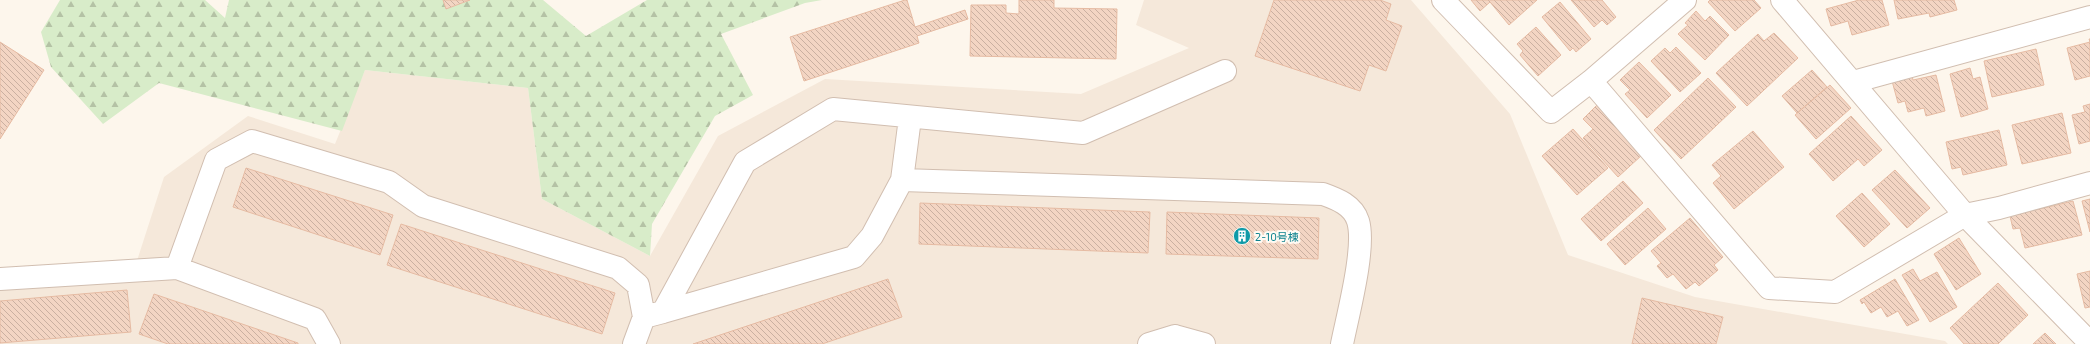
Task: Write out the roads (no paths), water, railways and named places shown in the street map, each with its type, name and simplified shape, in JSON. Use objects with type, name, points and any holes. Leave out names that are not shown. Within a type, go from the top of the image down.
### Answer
[{"type":"street","points":[[1444,0],[1551,112],[1591,81],[1685,0]]},
{"type":"street","points":[[1782,0],[1965,215],[2090,343]]},
{"type":"street","points":[[1853,82],[2090,17]]},
{"type":"street","points":[[634,344],[654,315],[745,162],[833,109],[910,118],[1083,133],[1225,71]]},
{"type":"street","points":[[1591,81],[1769,288],[1835,292],[1965,215],[1999,208],[2090,183]]},
{"type":"street","points":[[654,315],[854,257],[872,236],[902,180],[910,118]]},
{"type":"street","points":[[176,268],[216,160],[252,141],[388,182],[423,206],[618,268],[638,285],[654,315]]},
{"type":"street","points":[[902,180],[1323,194],[1344,202],[1358,219],[1361,244],[1342,344]]},
{"type":"street","points":[[0,280],[176,268],[315,319],[329,344]]},
{"type":"street","points":[[1149,344],[1176,340],[1204,344]]},
{"type":"place","name":"2-10号棟","points":[[1242,236]]}]
